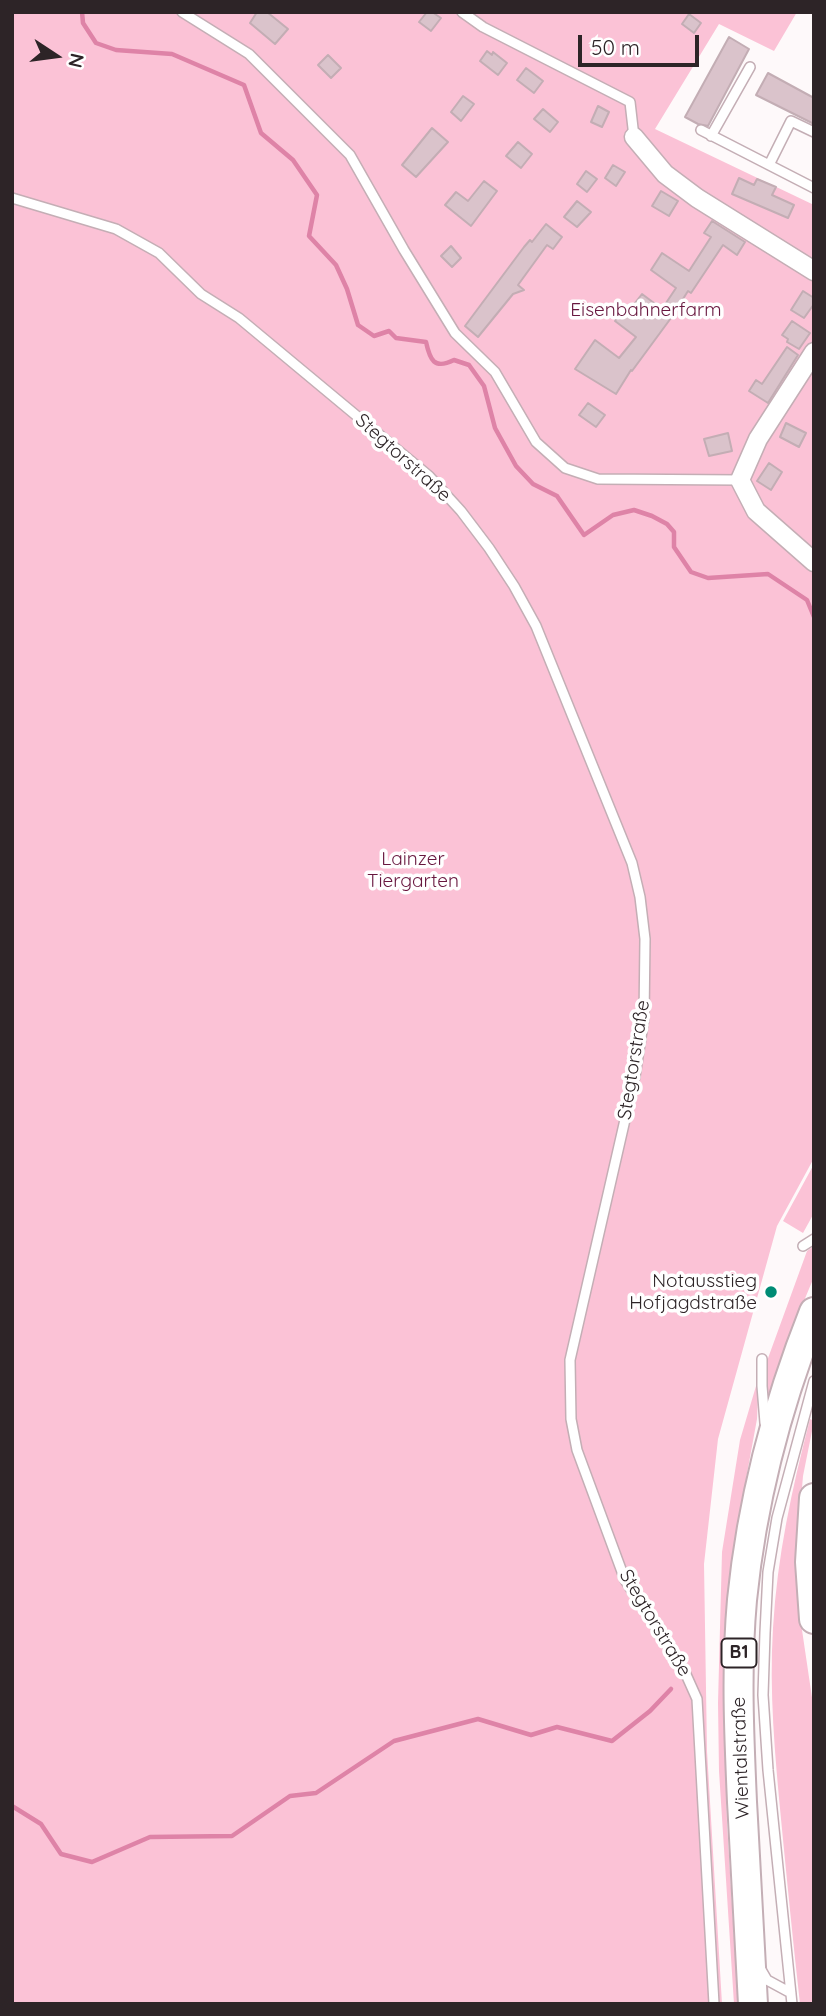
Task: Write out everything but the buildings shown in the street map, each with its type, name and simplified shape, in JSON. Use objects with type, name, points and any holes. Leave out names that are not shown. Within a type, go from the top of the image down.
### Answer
[{"type":"main road","name":"Wientalstraße","points":[[752,2004],[738,1703],[746,1561],[755,1505],[780,1403],[814,1312]]},
{"type":"main road","points":[[814,1497],[810,1562],[814,1619]]},
{"type":"street","points":[[634,136],[665,174],[697,198],[814,271]]},
{"type":"street","points":[[814,352],[758,439],[740,480],[756,511],[814,562]]},
{"type":"lane","points":[[182,12],[249,54],[350,155],[455,333],[495,372],[536,442],[565,468],[598,479],[740,480]]},
{"type":"lane","points":[[462,12],[483,27],[630,102],[634,136]]},
{"type":"lane","points":[[711,136],[750,67]]},
{"type":"lane","points":[[769,165],[792,121],[814,132]]},
{"type":"lane","points":[[701,130],[814,188]]},
{"type":"lane","name":"Stegtorstraße","points":[[12,198],[116,229],[159,253],[201,294],[239,318],[429,476],[461,511],[489,548],[536,626],[632,863],[640,897],[645,939],[644,1018],[635,1076],[570,1360],[571,1419],[577,1450],[625,1580],[684,1670],[697,1699],[713,2004]]},
{"type":"lane","points":[[803,1246],[814,1239]]},
{"type":"lane","points":[[762,1359],[768,1450]]},
{"type":"lane","points":[[792,2004],[768,1770],[763,1695],[765,1633],[768,1572],[777,1518],[814,1381]]},
{"type":"lane","points":[[750,1952],[767,1980],[791,1993]]},
{"type":"green space","name":"Lainzer Tiergarten","points":[[12,12],[797,12],[774,51],[719,24],[655,129],[814,205],[814,1158],[777,1226],[718,1439],[704,1564],[707,1751],[722,2004],[12,2004]]},
{"type":"green space","points":[[814,1164],[814,1213],[803,1233],[783,1221]]},
{"type":"green space","points":[[814,1246],[814,1277],[793,1327],[767,1404],[767,1361],[807,1251]]},
{"type":"green space","points":[[759,1376],[757,1419],[733,1550],[726,1628],[727,1823],[738,2004],[734,2004],[719,1771],[722,1552],[740,1440]]},
{"type":"green space","points":[[810,1419],[814,1421],[803,1476],[798,1572],[802,1630],[814,1711],[814,2004],[800,2004],[777,1771],[772,1652],[782,1549],[791,1497]]},
{"type":"waterway","points":[[82,12],[83,23],[96,43],[116,50],[172,54],[244,85],[261,133],[293,160],[317,195],[309,236],[336,265],[358,325],[374,336],[389,331],[396,338],[426,342],[434,362],[442,364],[454,360],[469,365],[484,386],[495,428],[516,466],[533,484],[557,496],[584,535],[613,515],[634,510],[652,516],[667,524],[674,532],[674,547],[691,572],[708,578],[768,574],[807,600],[814,617]]},
{"type":"waterway","points":[[12,1806],[41,1824],[61,1854],[92,1862],[150,1837],[232,1836],[290,1796],[316,1793],[394,1741],[478,1719],[531,1735],[557,1727],[612,1741],[650,1711],[671,1689]]},
{"type":"place","name":"Notausstieg Hofjagdstraße","points":[[771,1292]]},
{"type":"park label","name":"Eisenbahnerfarm","points":[[646,310]]}]
